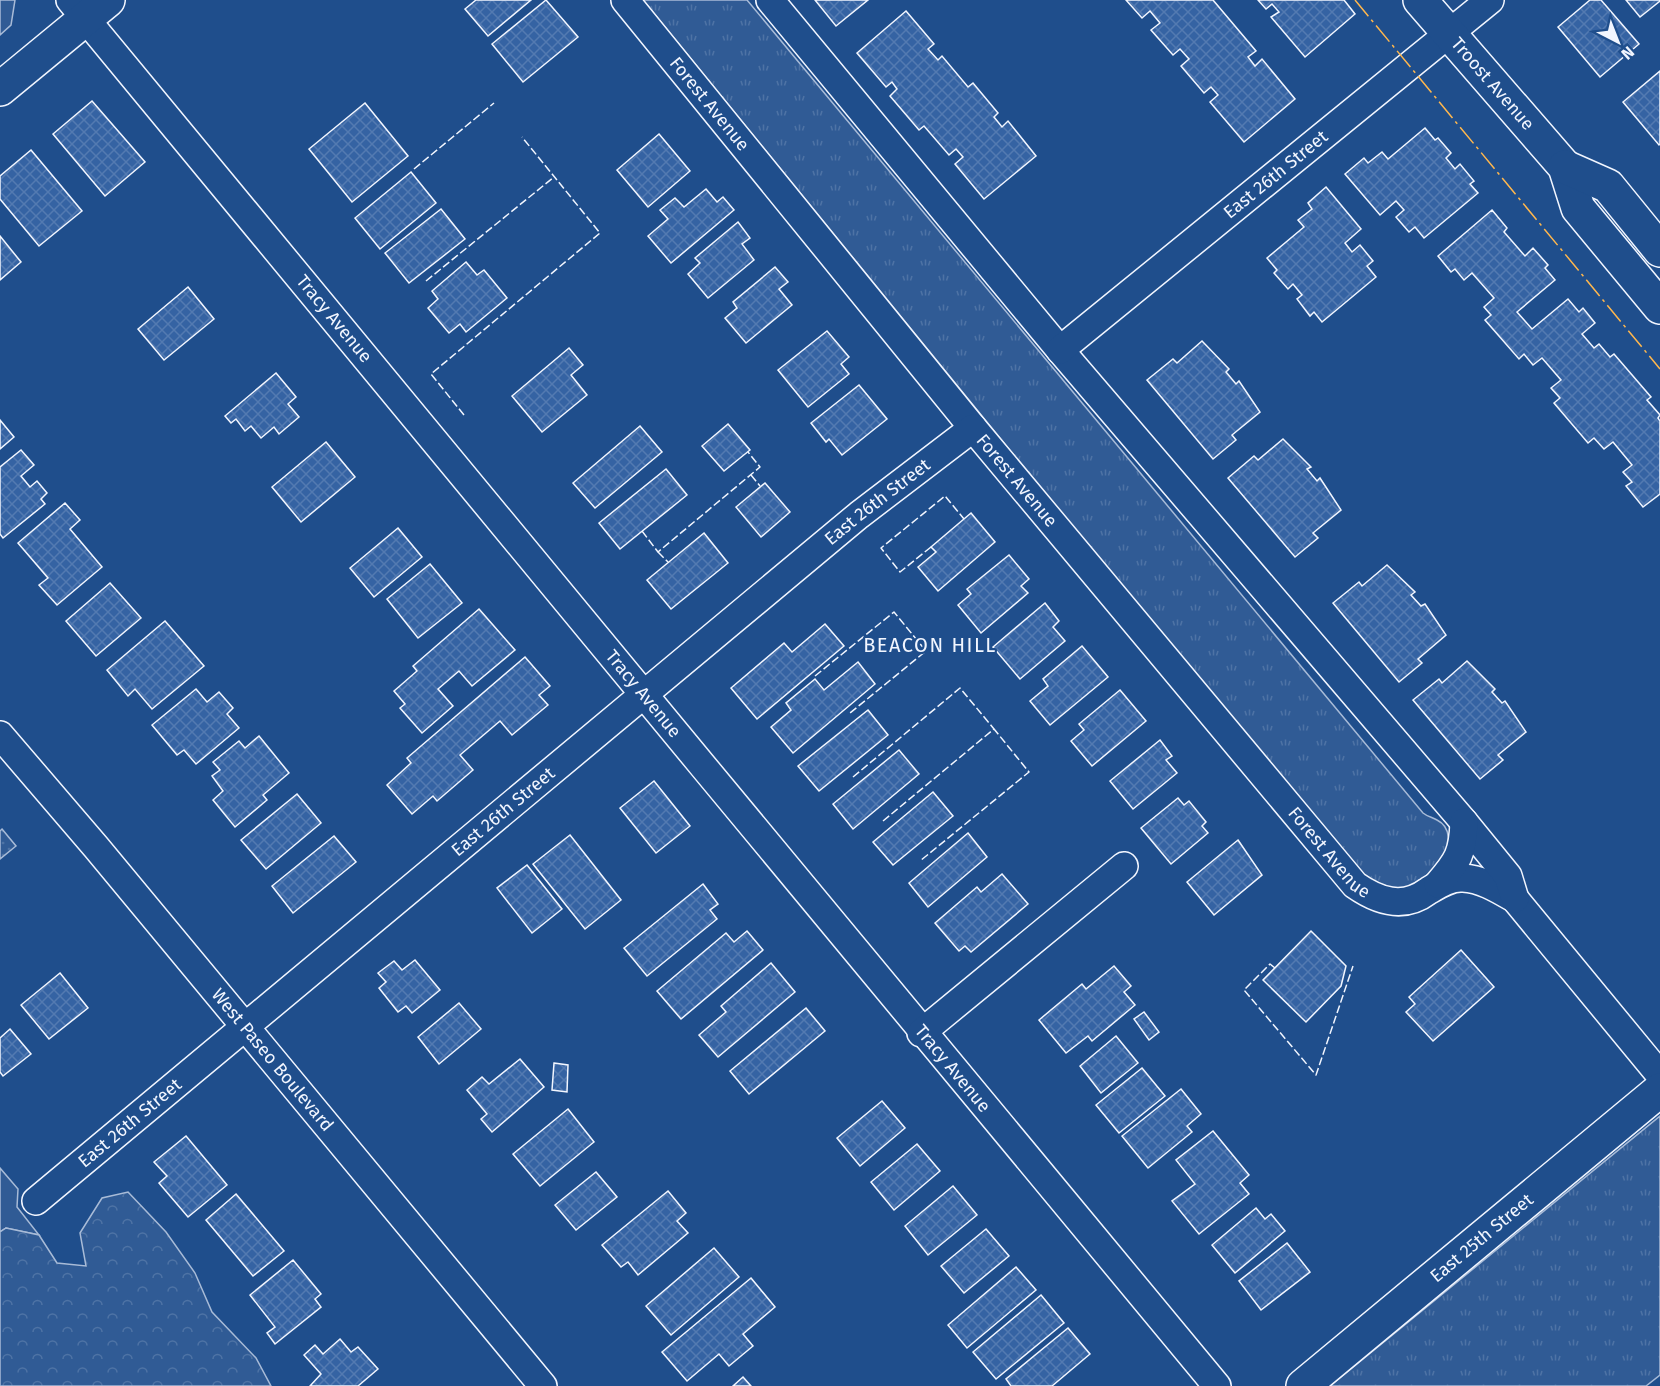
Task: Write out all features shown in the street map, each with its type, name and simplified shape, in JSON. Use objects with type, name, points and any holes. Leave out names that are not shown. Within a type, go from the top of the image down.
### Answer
[{"type":"main road","name":"Troost Avenue","points":[[1420,0],[1565,167],[1578,208],[1660,307]]},
{"type":"main road","points":[[0,89],[88,6]]},
{"type":"main road","name":"Troost Avenue","points":[[1565,167],[1608,186],[1660,250]]},
{"type":"main road","name":"East 25th Street","points":[[1304,1386],[1660,1090]]},
{"type":"street","name":"Forest Avenue","points":[[625,0],[973,428],[1355,885],[1375,898],[1403,903],[1422,896],[1438,884],[1458,861],[1463,842],[1464,822]]},
{"type":"street","name":"Forest Avenue","points":[[770,0],[1060,350],[1464,822],[1508,876],[1515,899]]},
{"type":"street","name":"East 26th Street","points":[[1060,350],[1490,0]]},
{"type":"street","name":"Tracy Avenue","points":[[88,6],[921,1033],[1217,1386]]},
{"type":"street","name":"East 26th Street","points":[[36,1201],[859,515],[973,428]]},
{"type":"street","name":"West Paseo Boulevard","points":[[0,735],[246,1027],[543,1386]]},
{"type":"street","points":[[921,1033],[1124,866]]},
{"type":"street","name":"Forest Avenue","points":[[1438,884],[1460,877],[1482,881],[1515,899],[1660,1075]]},
{"type":"shaded area","points":[[0,0],[15,0],[11,25],[0,35]]},
{"type":"shaded area","points":[[0,1168],[18,1189],[17,1207],[39,1235],[6,1228],[0,1232]]},
{"type":"green space","points":[[643,0],[747,0],[1423,813],[1443,824],[1448,834],[1444,866],[1415,884],[1395,889],[1375,882],[1347,864]]},
{"type":"green space","points":[[2,829],[16,846],[0,859],[0,831]]},
{"type":"green space","points":[[1660,1116],[1660,1375],[1646,1386],[1330,1386]]},
{"type":"green space","points":[[128,1192],[166,1232],[195,1273],[212,1312],[256,1358],[271,1386],[0,1386],[0,1232],[6,1228],[39,1235],[57,1263],[86,1266],[80,1233],[102,1198]]},
{"type":"building","points":[[476,0],[531,0],[488,36],[465,9]]},
{"type":"building","points":[[546,0],[578,37],[523,82],[492,44]]},
{"type":"building","points":[[815,0],[868,0],[836,26]]},
{"type":"building","points":[[1126,0],[1213,0],[1256,51],[1248,57],[1255,66],[1262,59],[1295,99],[1244,142],[1210,102],[1218,95],[1211,87],[1204,93],[1181,66],[1189,59],[1180,49],[1173,55],[1151,30],[1160,23],[1150,11],[1142,18]]},
{"type":"building","points":[[1258,0],[1344,0],[1355,14],[1305,57],[1271,17],[1279,12],[1272,4],[1266,9]]},
{"type":"building","points":[[1590,0],[1601,0],[1639,44],[1600,77],[1558,27]]},
{"type":"building","points":[[1626,0],[1660,0],[1660,1],[1640,17]]},
{"type":"building","points":[[906,11],[934,44],[928,49],[938,60],[942,56],[968,87],[973,83],[998,113],[994,117],[1002,127],[1008,121],[1036,156],[984,199],[955,164],[963,157],[956,149],[949,155],[924,126],[919,130],[890,96],[897,89],[892,82],[886,87],[857,53]]},
{"type":"building","points":[[1660,71],[1660,144],[1659,145],[1623,102]]},
{"type":"building","points":[[92,101],[145,162],[105,196],[53,134]]},
{"type":"building","points":[[365,103],[408,156],[352,202],[309,149]]},
{"type":"building","points":[[1425,128],[1435,140],[1438,138],[1451,153],[1446,158],[1455,169],[1460,164],[1474,181],[1470,184],[1478,193],[1424,238],[1415,227],[1409,232],[1396,217],[1404,210],[1396,201],[1380,215],[1345,174],[1364,158],[1368,163],[1382,152],[1388,159]]},
{"type":"building","points":[[659,134],[690,171],[648,207],[617,170]]},
{"type":"building","points":[[31,150],[82,211],[39,246],[0,199],[0,176]]},
{"type":"building","points":[[411,172],[436,203],[380,249],[355,218]]},
{"type":"building","points":[[1326,187],[1361,229],[1345,243],[1352,252],[1360,245],[1373,261],[1367,266],[1376,277],[1322,322],[1314,312],[1310,316],[1297,299],[1302,295],[1293,284],[1288,289],[1274,273],[1277,270],[1267,258],[1304,227],[1298,220],[1312,209],[1308,203]]},
{"type":"building","points":[[706,189],[717,202],[723,197],[734,210],[671,263],[648,236],[668,219],[660,210],[675,198],[684,207]]},
{"type":"building","points":[[441,209],[465,239],[409,283],[385,253]]},
{"type":"building","points":[[1492,210],[1507,228],[1504,232],[1525,256],[1533,248],[1548,265],[1545,268],[1555,280],[1517,312],[1532,329],[1568,299],[1579,312],[1583,308],[1595,323],[1582,334],[1594,348],[1599,344],[1610,357],[1614,354],[1651,397],[1647,400],[1660,415],[1658,418],[1660,421],[1660,494],[1643,507],[1626,486],[1632,482],[1623,472],[1632,465],[1613,442],[1604,449],[1594,438],[1588,443],[1554,403],[1560,398],[1551,388],[1561,380],[1542,358],[1533,365],[1524,354],[1519,359],[1485,320],[1491,315],[1484,307],[1494,298],[1472,273],[1464,280],[1455,269],[1451,272],[1438,256]]},
{"type":"building","points":[[738,222],[750,238],[742,244],[754,260],[708,298],[688,274],[700,263],[695,258]]},
{"type":"building","points":[[0,236],[21,262],[0,280]]},
{"type":"building","points":[[466,262],[477,275],[484,270],[507,298],[466,332],[460,324],[449,333],[428,308],[438,299],[432,291]]},
{"type":"building","points":[[775,267],[788,282],[779,289],[792,305],[746,343],[725,318],[737,308],[733,302]]},
{"type":"building","points":[[188,287],[214,319],[164,360],[138,329]]},
{"type":"building","points":[[827,331],[849,357],[841,364],[849,374],[808,407],[778,370]]},
{"type":"building","points":[[1202,341],[1229,369],[1226,372],[1236,384],[1239,381],[1260,412],[1232,435],[1236,440],[1213,459],[1147,380],[1173,359],[1177,363]]},
{"type":"building","points":[[569,348],[583,365],[571,375],[587,395],[542,432],[512,396]]},
{"type":"building","points":[[276,373],[296,397],[288,404],[299,417],[279,434],[274,427],[261,438],[251,426],[245,431],[236,419],[231,423],[225,416]]},
{"type":"building","points":[[859,385],[887,419],[842,455],[829,439],[826,442],[811,423]]},
{"type":"building","points":[[0,420],[14,437],[0,449]]},
{"type":"building","points":[[728,424],[750,450],[724,471],[702,446]]},
{"type":"building","points":[[640,426],[662,452],[595,508],[573,483]]},
{"type":"building","points":[[1283,439],[1311,467],[1307,469],[1317,481],[1320,478],[1341,510],[1313,533],[1318,538],[1295,557],[1228,478],[1254,456],[1258,460]]},
{"type":"building","points":[[326,442],[355,477],[301,522],[272,487]]},
{"type":"building","points":[[21,450],[34,465],[21,476],[30,487],[37,481],[47,493],[41,499],[45,504],[3,538],[0,534],[0,467]]},
{"type":"building","points":[[666,469],[687,495],[620,549],[599,523]]},
{"type":"building","points":[[765,483],[790,512],[761,537],[736,507]]},
{"type":"building","points":[[65,503],[80,520],[70,529],[102,567],[57,605],[39,585],[48,578],[18,543]]},
{"type":"building","points":[[971,513],[995,542],[938,591],[918,567],[936,552],[931,547]]},
{"type":"building","points":[[398,528],[422,557],[374,597],[350,568]]},
{"type":"building","points":[[704,533],[728,563],[671,609],[647,580]]},
{"type":"building","points":[[1009,555],[1029,579],[1021,586],[1028,593],[981,633],[958,605],[971,594],[967,589]]},
{"type":"building","points":[[430,564],[462,603],[418,638],[387,599]]},
{"type":"building","points":[[1387,565],[1415,592],[1411,595],[1421,606],[1425,604],[1446,635],[1418,659],[1422,663],[1399,682],[1333,603],[1359,582],[1362,586]]},
{"type":"building","points":[[110,583],[141,618],[96,656],[66,621]]},
{"type":"building","points":[[1045,603],[1059,621],[1053,627],[1065,641],[1020,679],[993,647]]},
{"type":"building","points":[[479,609],[515,650],[472,686],[459,671],[438,689],[453,706],[422,733],[400,708],[405,704],[394,691],[417,671],[413,666]]},
{"type":"building","points":[[165,621],[204,666],[152,709],[135,689],[128,696],[107,670]]},
{"type":"building","points":[[825,624],[844,646],[757,719],[731,688],[784,643],[792,652]]},
{"type":"building","points":[[1082,646],[1108,677],[1050,725],[1030,701],[1048,686],[1043,679]]},
{"type":"building","points":[[525,657],[550,686],[539,695],[548,705],[512,735],[500,721],[460,755],[473,770],[437,801],[433,796],[412,814],[387,785],[411,763],[407,758]]},
{"type":"building","points":[[1467,661],[1495,689],[1492,692],[1502,703],[1505,701],[1526,732],[1498,755],[1503,760],[1480,779],[1413,700],[1439,679],[1442,683]]},
{"type":"building","points":[[858,662],[875,684],[793,753],[771,727],[791,710],[786,703],[815,679],[824,690]]},
{"type":"building","points":[[196,689],[207,702],[219,692],[233,708],[227,714],[239,728],[196,764],[184,750],[177,755],[152,725]]},
{"type":"building","points":[[1120,690],[1146,721],[1092,766],[1071,741],[1084,730],[1079,724]]},
{"type":"building","points":[[868,710],[888,735],[819,791],[798,766]]},
{"type":"building","points":[[259,736],[289,773],[263,795],[267,800],[235,827],[213,800],[223,791],[212,776],[220,770],[213,762],[239,741],[245,748]]},
{"type":"building","points":[[1160,740],[1172,756],[1166,760],[1177,773],[1133,809],[1110,781]]},
{"type":"building","points":[[899,750],[919,774],[853,829],[833,804]]},
{"type":"building","points":[[654,781],[690,826],[656,853],[620,808]]},
{"type":"building","points":[[933,792],[953,816],[893,865],[873,842]]},
{"type":"building","points":[[297,794],[321,823],[266,869],[241,840]]},
{"type":"building","points":[[1178,798],[1184,805],[1189,801],[1206,822],[1202,826],[1208,833],[1171,864],[1141,828]]},
{"type":"building","points":[[968,833],[987,857],[928,907],[909,883]]},
{"type":"building","points":[[570,835],[621,900],[585,929],[533,864]]},
{"type":"building","points":[[334,836],[356,862],[293,913],[272,886]]},
{"type":"building","points":[[1238,840],[1262,875],[1214,915],[1187,882]]},
{"type":"building","points":[[527,865],[562,909],[532,933],[497,888]]},
{"type":"building","points":[[1002,874],[1028,904],[971,952],[965,946],[959,951],[935,923],[977,887],[981,892]]},
{"type":"building","points":[[703,884],[718,904],[710,910],[717,919],[647,976],[624,948]]},
{"type":"building","points":[[747,931],[763,950],[681,1019],[657,991],[726,933],[734,942]]},
{"type":"building","points":[[1311,931],[1346,966],[1341,986],[1306,1022],[1263,980]]},
{"type":"building","points":[[1461,950],[1494,987],[1433,1041],[1406,1012],[1415,1004],[1409,997]]},
{"type":"building","points":[[415,960],[440,990],[412,1013],[406,1006],[398,1012],[379,988],[386,982],[378,973],[394,961],[402,970]]},
{"type":"building","points":[[771,963],[795,992],[718,1057],[699,1035],[726,1012],[721,1006]]},
{"type":"building","points":[[1114,966],[1131,986],[1124,992],[1135,1005],[1092,1041],[1088,1036],[1066,1053],[1039,1020],[1082,984],[1086,989]]},
{"type":"building","points":[[60,973],[88,1008],[49,1039],[21,1005]]},
{"type":"building","points":[[459,1003],[481,1029],[439,1064],[418,1037]]},
{"type":"building","points":[[806,1008],[825,1031],[749,1094],[730,1071]]},
{"type":"building","points":[[1144,1012],[1159,1032],[1149,1040],[1134,1019]]},
{"type":"building","points":[[10,1029],[31,1054],[3,1076],[0,1072],[0,1038]]},
{"type":"building","points":[[1116,1036],[1138,1063],[1101,1093],[1080,1066]]},
{"type":"building","points":[[520,1059],[544,1087],[492,1132],[481,1119],[487,1114],[467,1090],[482,1077],[489,1084]]},
{"type":"building","points":[[554,1063],[568,1065],[567,1092],[552,1090]]},
{"type":"building","points":[[1142,1068],[1165,1096],[1119,1133],[1096,1105]]},
{"type":"building","points":[[1181,1089],[1201,1114],[1187,1126],[1192,1132],[1148,1168],[1122,1136]]},
{"type":"building","points":[[882,1101],[905,1128],[860,1166],[837,1138]]},
{"type":"building","points":[[568,1109],[594,1142],[540,1186],[513,1154]]},
{"type":"building","points":[[1213,1131],[1249,1175],[1240,1183],[1249,1194],[1199,1234],[1172,1201],[1195,1184],[1176,1160]]},
{"type":"building","points":[[186,1136],[227,1185],[188,1217],[159,1183],[167,1176],[154,1162]]},
{"type":"building","points":[[917,1144],[940,1171],[894,1210],[871,1182]]},
{"type":"building","points":[[596,1172],[617,1197],[576,1230],[555,1205]]},
{"type":"building","points":[[953,1186],[977,1215],[928,1255],[905,1226]]},
{"type":"building","points":[[668,1191],[686,1213],[677,1221],[688,1233],[638,1275],[628,1262],[621,1267],[602,1245]]},
{"type":"building","points":[[236,1194],[284,1251],[253,1276],[206,1220]]},
{"type":"building","points":[[1256,1208],[1265,1219],[1271,1214],[1285,1231],[1235,1273],[1212,1245]]},
{"type":"building","points":[[986,1229],[1009,1256],[964,1293],[941,1266]]},
{"type":"building","points":[[1287,1243],[1310,1272],[1261,1310],[1239,1281]]},
{"type":"building","points":[[714,1248],[739,1277],[671,1335],[646,1306]]},
{"type":"building","points":[[293,1260],[321,1294],[315,1299],[321,1307],[275,1344],[267,1333],[275,1327],[250,1295]]},
{"type":"building","points":[[1016,1267],[1036,1290],[967,1348],[948,1325]]},
{"type":"building","points":[[751,1278],[775,1307],[743,1334],[753,1346],[729,1366],[719,1354],[687,1381],[662,1352]]},
{"type":"building","points":[[1041,1295],[1064,1323],[996,1379],[973,1352]]},
{"type":"building","points":[[1068,1328],[1090,1354],[1052,1386],[1011,1386],[1006,1379]]},
{"type":"building","points":[[340,1339],[351,1352],[358,1347],[378,1369],[358,1386],[310,1386],[321,1374],[304,1355],[315,1345],[323,1354]]},
{"type":"building","points":[[743,1377],[751,1386],[733,1386]]},
{"type":"fence","points":[[414,169],[494,103]]},
{"type":"fence","points":[[464,415],[431,374],[600,233],[522,137]]},
{"type":"fence","points":[[426,281],[554,177]]},
{"type":"fence","points":[[642,531],[658,552],[760,467],[748,452]]},
{"type":"fence","points":[[751,475],[760,486]]},
{"type":"fence","points":[[931,547],[900,572],[881,548],[945,496],[964,519]]},
{"type":"fence","points":[[658,552],[668,562]]},
{"type":"fence","points":[[815,676],[894,612],[926,651],[850,713]]},
{"type":"fence","points":[[853,777],[960,688],[994,729]]},
{"type":"fence","points":[[883,821],[994,729],[1029,772],[920,861]]},
{"type":"fence","points":[[1275,968],[1270,964],[1244,990],[1316,1075],[1353,966]]},
{"type":"power","points":[[1355,0],[1660,369]]},
{"type":"district","name":"BEACON HILL","points":[[930,645]]}]
